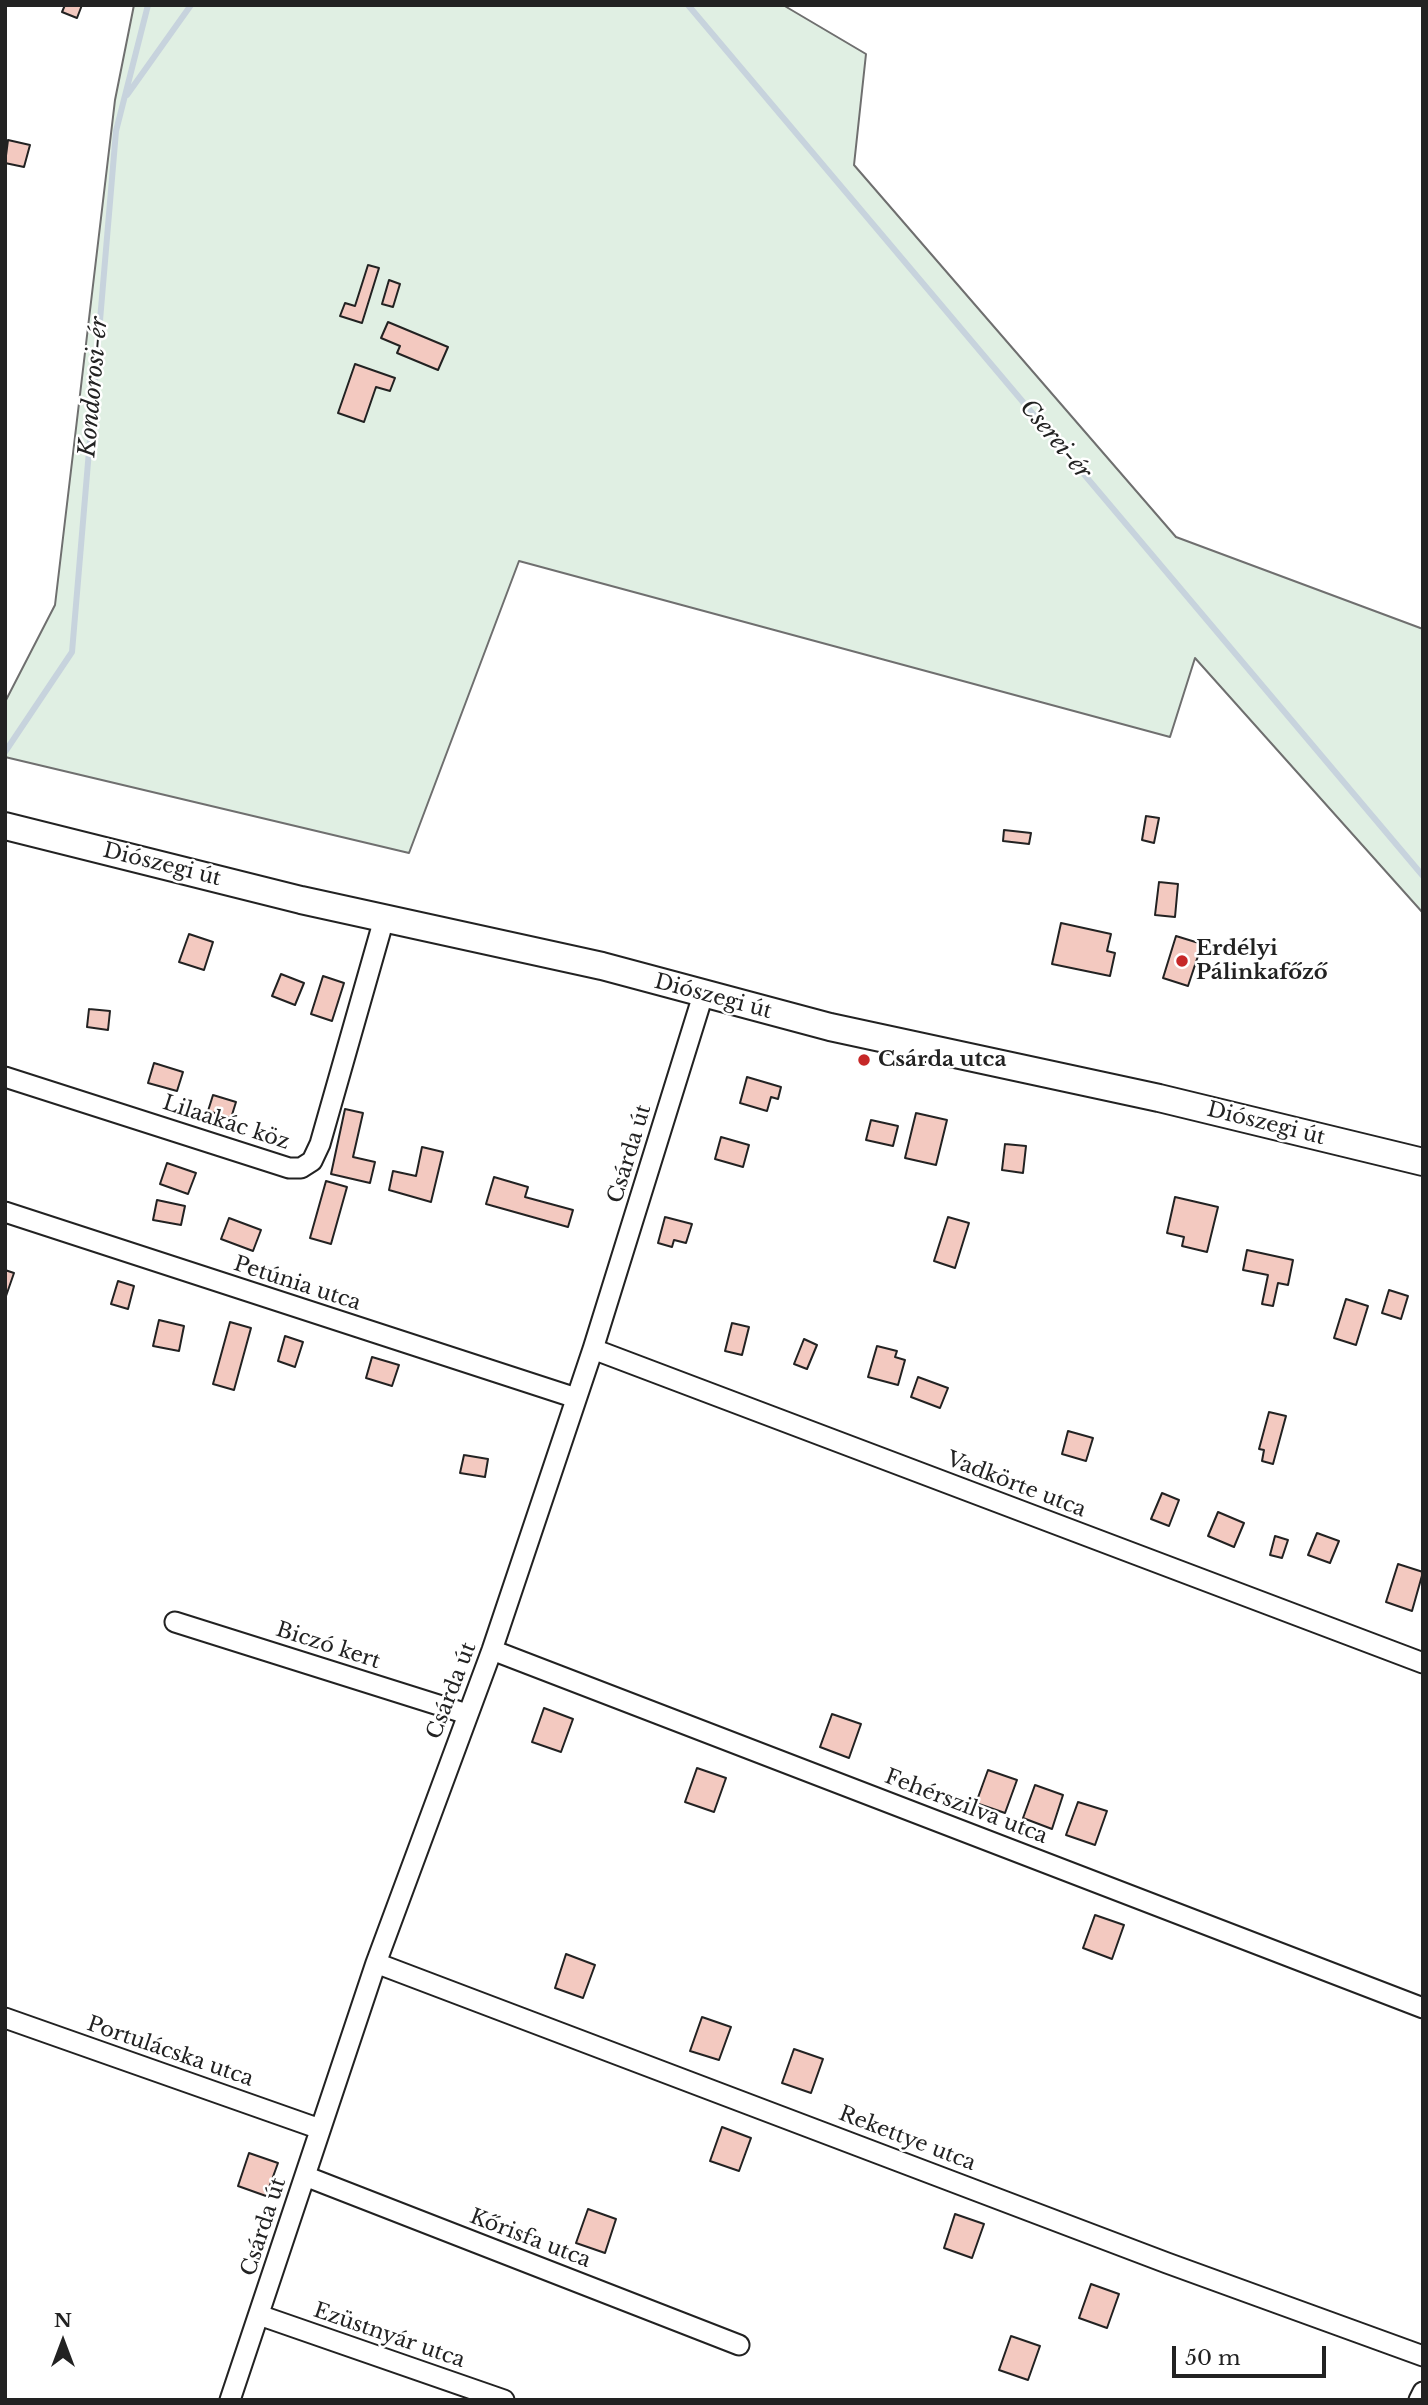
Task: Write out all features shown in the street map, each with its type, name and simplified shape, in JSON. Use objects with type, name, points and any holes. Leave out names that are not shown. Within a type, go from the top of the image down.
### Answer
[{"type":"main road","name":"Diószegi út","points":[[5,826],[384,919],[602,967],[830,1027],[1159,1098],[1423,1162]]},
{"type":"street","name":"Lilaakác köz","points":[[5,1077],[289,1168],[301,1168],[312,1161],[320,1144],[384,919]]},
{"type":"street","name":"Csárda út","points":[[230,2400],[376,1963],[492,1650],[593,1349],[704,995]]},
{"type":"street","name":"Petúnia utca","points":[[5,1212],[576,1398]]},
{"type":"street","name":"Vadkörte utca","points":[[593,1349],[1423,1663]]},
{"type":"street","name":"Biczó kert","points":[[175,1622],[467,1714]]},
{"type":"street","name":"Fehérszilva utca","points":[[492,1650],[1423,2008]]},
{"type":"street","name":"Rekettye utca","points":[[376,1963],[1167,2263],[1423,2356]]},
{"type":"street","name":"Portulácska utca","points":[[5,2018],[320,2129]]},
{"type":"street","name":"Kőrisfa utca","points":[[305,2176],[739,2345]]},
{"type":"street","name":"Ezüstnyár utca","points":[[260,2315],[504,2400]]},
{"type":"street","points":[[1419,2400],[1423,2392]]},
{"type":"green space","points":[[134,5],[783,5],[866,54],[854,165],[1176,537],[1423,629],[1423,913],[1195,658],[1170,737],[519,561],[409,853],[5,757],[5,702],[55,605],[115,100]]},
{"type":"building","points":[[65,5],[82,5],[77,18],[62,12]]},
{"type":"building","points":[[8,140],[30,145],[24,167],[5,163]]},
{"type":"building","points":[[368,265],[379,268],[362,323],[340,316],[345,303],[355,306]]},
{"type":"building","points":[[389,280],[400,284],[393,307],[382,304]]},
{"type":"building","points":[[388,322],[448,347],[438,370],[397,353],[400,346],[381,338]]},
{"type":"building","points":[[355,364],[395,378],[390,391],[376,387],[364,422],[338,413]]},
{"type":"building","points":[[1146,816],[1159,818],[1154,843],[1142,840]]},
{"type":"building","points":[[1004,830],[1031,833],[1029,844],[1003,841]]},
{"type":"building","points":[[1159,882],[1178,884],[1175,917],[1155,915]]},
{"type":"building","points":[[1061,923],[1111,934],[1107,951],[1115,953],[1110,976],[1052,964]]},
{"type":"building","points":[[189,934],[213,942],[204,970],[179,962]]},
{"type":"building","name":"Erdélyi Pálinkafőző","points":[[1176,936],[1202,944],[1188,986],[1163,978]]},
{"type":"building","points":[[281,974],[304,983],[295,1005],[272,996]]},
{"type":"building","points":[[323,976],[344,983],[332,1021],[311,1014]]},
{"type":"building","points":[[89,1009],[110,1011],[108,1030],[87,1027]]},
{"type":"building","points":[[154,1063],[183,1072],[177,1091],[148,1083]]},
{"type":"building","points":[[747,1077],[781,1087],[778,1099],[771,1097],[767,1111],[740,1103]]},
{"type":"building","points":[[213,1095],[236,1102],[231,1118],[208,1111]]},
{"type":"building","points":[[345,1109],[363,1113],[353,1157],[375,1162],[370,1183],[331,1174]]},
{"type":"building","points":[[916,1113],[947,1120],[936,1165],[905,1158]]},
{"type":"building","points":[[871,1120],[898,1126],[893,1146],[866,1140]]},
{"type":"building","points":[[721,1137],[749,1145],[743,1167],[715,1159]]},
{"type":"building","points":[[1005,1144],[1026,1146],[1023,1173],[1002,1170]]},
{"type":"building","points":[[422,1147],[443,1152],[431,1202],[389,1190],[393,1171],[416,1176]]},
{"type":"building","points":[[167,1163],[196,1173],[188,1194],[160,1184]]},
{"type":"building","points":[[494,1177],[528,1187],[525,1197],[573,1210],[568,1227],[486,1204]]},
{"type":"building","points":[[326,1181],[347,1187],[331,1244],[310,1238]]},
{"type":"building","points":[[1175,1197],[1218,1207],[1207,1252],[1182,1246],[1184,1237],[1167,1233]]},
{"type":"building","points":[[157,1200],[185,1206],[181,1225],[153,1220]]},
{"type":"building","points":[[665,1217],[692,1224],[686,1243],[674,1240],[672,1247],[658,1243]]},
{"type":"building","points":[[948,1217],[969,1223],[955,1268],[934,1261]]},
{"type":"building","points":[[229,1218],[261,1230],[253,1251],[221,1239]]},
{"type":"building","points":[[1247,1250],[1293,1260],[1288,1285],[1278,1283],[1273,1306],[1262,1304],[1268,1275],[1243,1270]]},
{"type":"building","points":[[5,1270],[14,1273],[6,1296],[5,1296]]},
{"type":"building","points":[[118,1281],[134,1286],[128,1309],[111,1304]]},
{"type":"building","points":[[1389,1290],[1408,1296],[1401,1319],[1382,1313]]},
{"type":"building","points":[[1346,1299],[1368,1306],[1356,1345],[1334,1338]]},
{"type":"building","points":[[159,1320],[184,1326],[179,1351],[153,1346]]},
{"type":"building","points":[[230,1322],[251,1328],[234,1390],[213,1384]]},
{"type":"building","points":[[732,1323],[749,1327],[742,1355],[725,1351]]},
{"type":"building","points":[[285,1336],[303,1342],[295,1367],[278,1361]]},
{"type":"building","points":[[804,1339],[817,1345],[807,1369],[794,1364]]},
{"type":"building","points":[[877,1346],[897,1351],[895,1357],[905,1360],[898,1385],[868,1377]]},
{"type":"building","points":[[372,1357],[399,1365],[392,1386],[366,1378]]},
{"type":"building","points":[[918,1377],[948,1388],[940,1408],[911,1397]]},
{"type":"building","points":[[1269,1412],[1286,1416],[1273,1464],[1262,1461],[1264,1450],[1259,1449]]},
{"type":"building","points":[[1068,1431],[1093,1438],[1086,1461],[1062,1454]]},
{"type":"building","points":[[464,1455],[488,1459],[485,1477],[460,1473]]},
{"type":"building","points":[[1162,1493],[1179,1500],[1169,1526],[1151,1519]]},
{"type":"building","points":[[1218,1512],[1244,1523],[1234,1547],[1208,1536]]},
{"type":"building","points":[[1317,1533],[1339,1541],[1330,1563],[1308,1555]]},
{"type":"building","points":[[1275,1536],[1288,1540],[1282,1558],[1270,1555]]},
{"type":"building","points":[[1398,1564],[1423,1572],[1412,1611],[1386,1602]]},
{"type":"building","points":[[544,1708],[573,1719],[561,1752],[532,1742]]},
{"type":"building","points":[[832,1714],[861,1724],[849,1758],[820,1747]]},
{"type":"building","points":[[697,1768],[726,1778],[714,1812],[685,1802]]},
{"type":"building","points":[[988,1770],[1017,1780],[1005,1813],[976,1803]]},
{"type":"building","points":[[1035,1785],[1063,1795],[1052,1829],[1023,1818]]},
{"type":"building","points":[[1078,1802],[1107,1811],[1095,1845],[1066,1835]]},
{"type":"building","points":[[1095,1915],[1124,1925],[1112,1959],[1083,1948]]},
{"type":"building","points":[[566,1954],[595,1965],[583,1998],[555,1988]]},
{"type":"building","points":[[702,2017],[731,2027],[719,2060],[690,2051]]},
{"type":"building","points":[[794,2049],[823,2059],[811,2093],[782,2083]]},
{"type":"building","points":[[722,2127],[751,2138],[739,2171],[710,2161]]},
{"type":"building","points":[[249,2153],[278,2163],[266,2196],[238,2186]]},
{"type":"building","points":[[588,2209],[616,2219],[605,2253],[576,2243]]},
{"type":"building","points":[[955,2214],[984,2224],[972,2258],[944,2248]]},
{"type":"building","points":[[1091,2284],[1119,2294],[1107,2328],[1079,2318]]},
{"type":"building","points":[[1011,2336],[1040,2346],[1028,2380],[999,2370]]},
{"type":"waterway","name":"Kondorosi-ér","points":[[5,752],[72,652],[116,131],[148,5]]},
{"type":"waterway","name":"Cserei-ér","points":[[127,95],[191,5]]},
{"type":"waterway","name":"Cserei-ér","points":[[688,5],[1423,876]]},
{"type":"place","name":"Erdélyi Pálinkafőző","points":[[1182,961]]},
{"type":"place","name":"Csárda utca","points":[[864,1060]]}]
